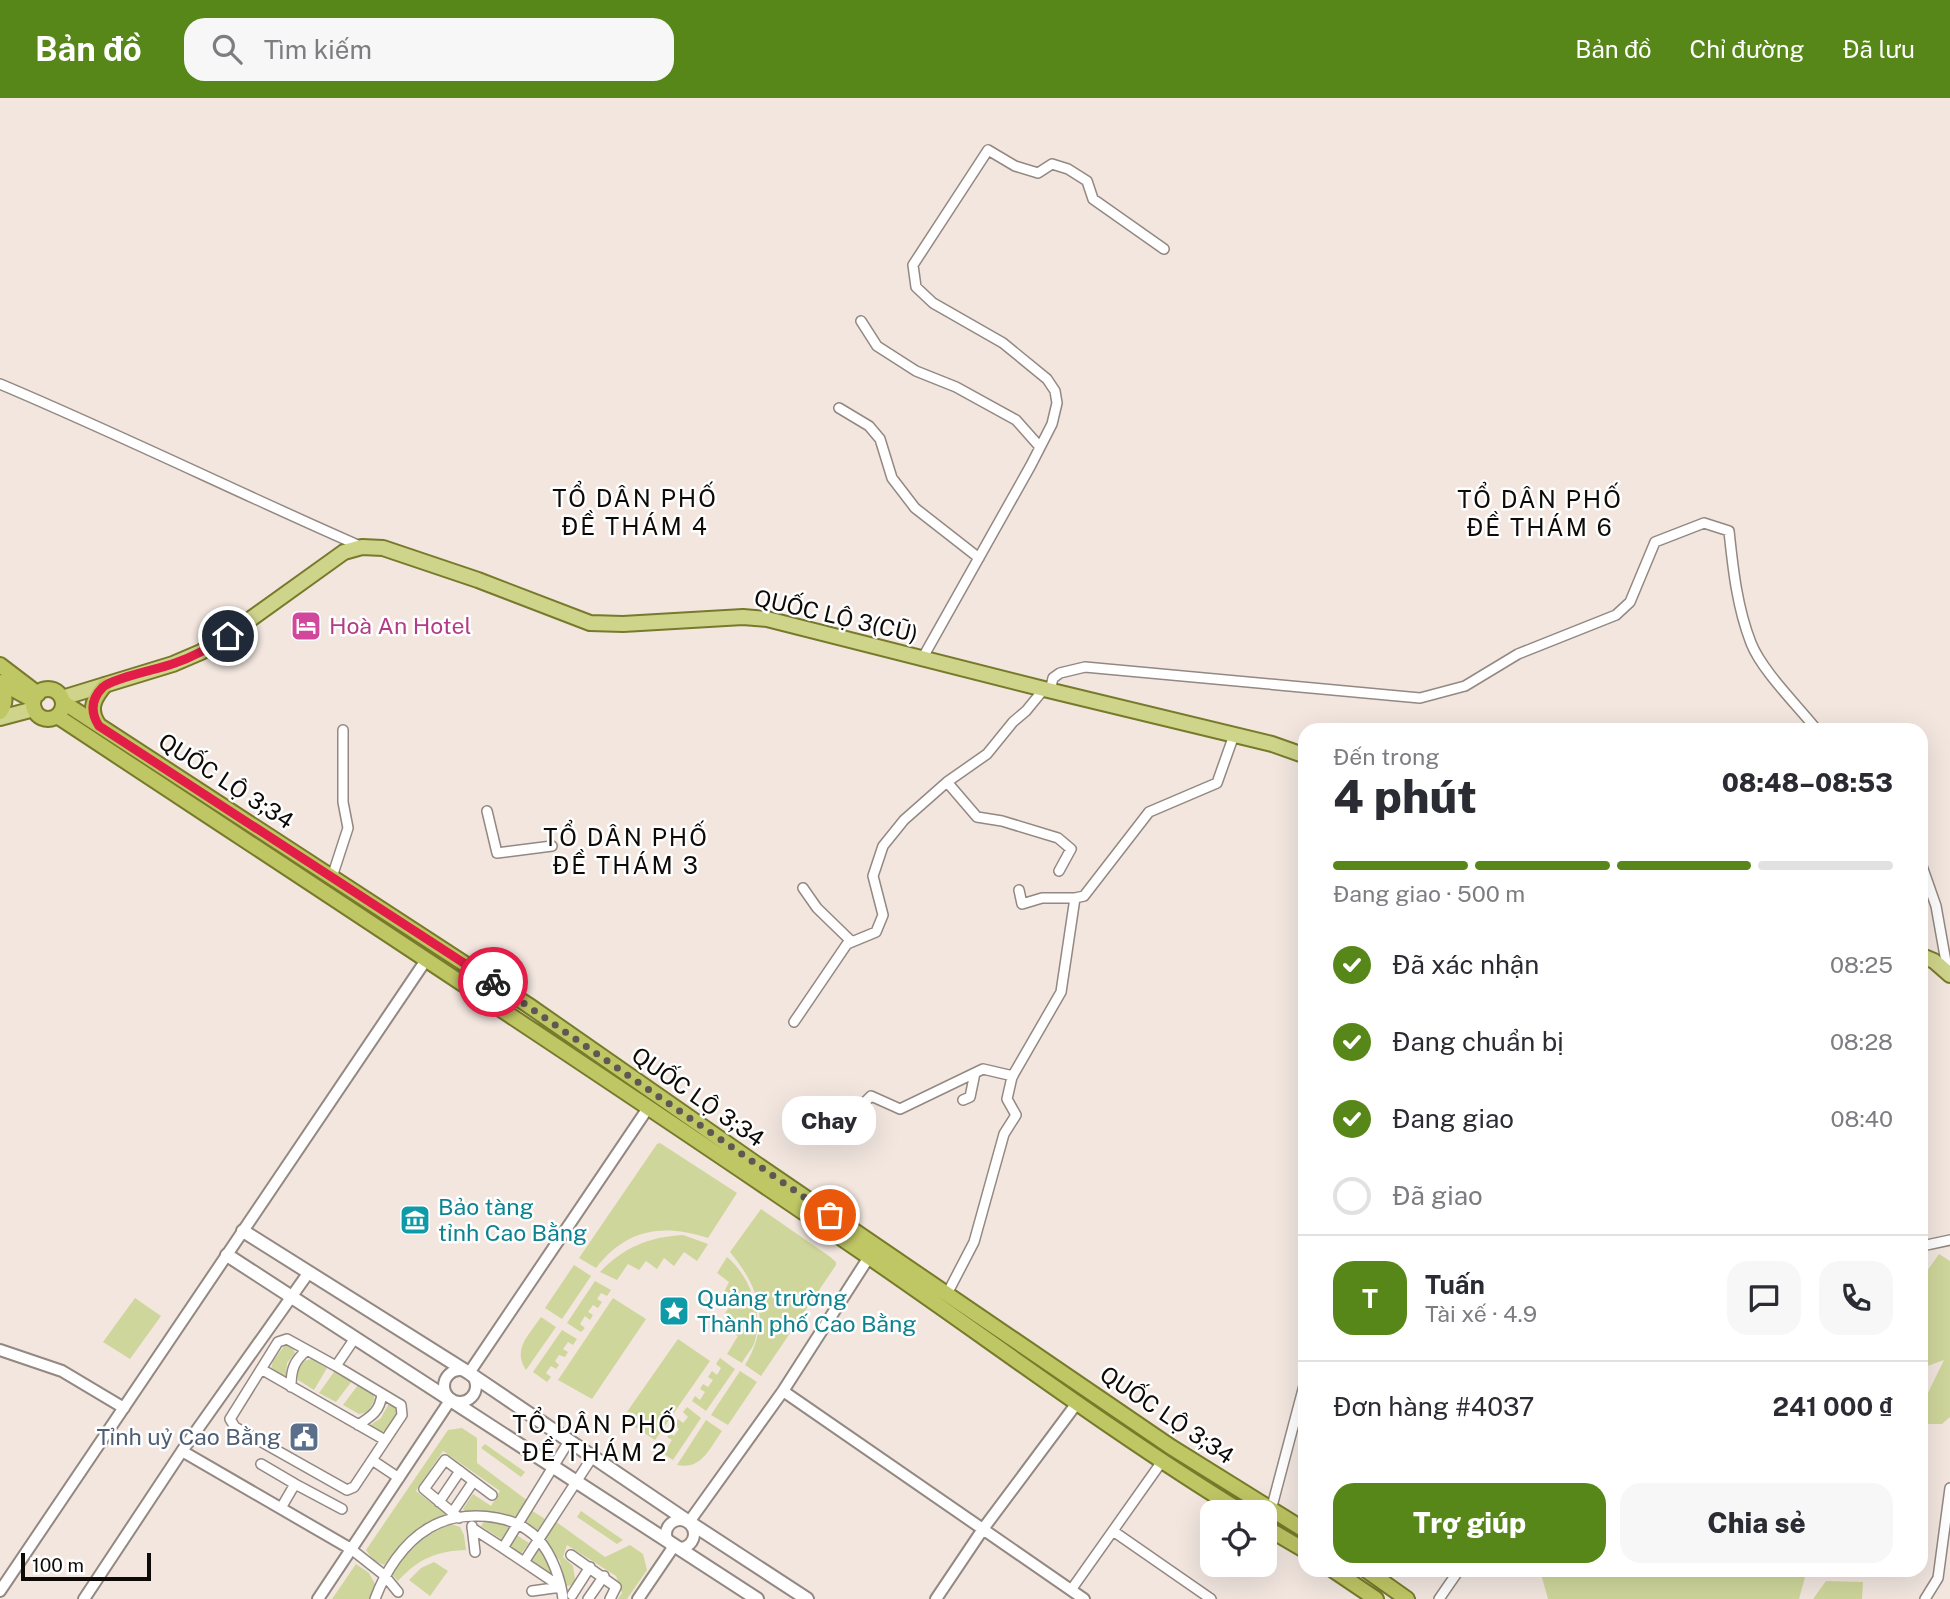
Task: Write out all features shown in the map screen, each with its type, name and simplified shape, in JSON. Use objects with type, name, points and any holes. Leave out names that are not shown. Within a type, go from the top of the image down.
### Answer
[{"type":"highway","points":[[0,665],[36,701],[42,718],[50,719],[62,710],[62,700],[53,691],[45,690],[36,701]]},
{"type":"highway","points":[[0,682],[36,701]]},
{"type":"highway","points":[[99,726],[92,715],[92,705],[105,685]]},
{"type":"highway","points":[[0,688],[5,704],[0,712]]},
{"type":"highway","name":"QUỐC LỘ 3;34","points":[[62,700],[525,1003],[652,1101],[872,1251],[1077,1403],[1224,1500]]},
{"type":"highway","name":"QUỐC LỘ 3;34","points":[[57,716],[515,1019],[652,1101]]},
{"type":"highway","points":[[515,1019],[525,1003]]},
{"type":"highway","name":"QUỐC LỘ 3;34","points":[[872,1251],[947,1294],[1248,1500]]},
{"type":"highway","points":[[1077,1403],[1101,1398]]},
{"type":"highway","name":"QUỐC LỘ 3;34","points":[[1277,1518],[1298,1527]]},
{"type":"highway","points":[[1277,1534],[1298,1546]]},
{"type":"highway","points":[[1343,1577],[1376,1599]]},
{"type":"highway","points":[[1387,1577],[1407,1599]]},
{"type":"main road","name":"QUỐC LỘ 3(CŨ)","points":[[362,547],[383,548],[478,580],[590,623],[623,624],[743,617],[767,619],[1234,735],[1298,754]]},
{"type":"main road","points":[[62,700],[173,664],[201,652],[228,636],[344,552],[362,547]]},
{"type":"main road","points":[[0,718],[36,701]]},
{"type":"main road","points":[[1928,960],[1949,974]]},
{"type":"main road","points":[[243,1231],[469,1373],[807,1599]]},
{"type":"main road","points":[[227,1255],[757,1599]]},
{"type":"street","points":[[922,659],[1040,447],[1052,424],[1057,403],[1047,379],[1003,343],[933,303],[916,287],[913,265],[988,150],[1015,166],[1038,173],[1052,164],[1068,169],[1087,181],[1093,199],[1164,250]]},
{"type":"street","points":[[861,321],[877,346],[916,371],[956,387],[1016,420],[1040,447]]},
{"type":"street","points":[[0,384],[362,547]]},
{"type":"street","points":[[839,408],[869,426],[880,439],[892,478],[915,508],[979,558]]},
{"type":"street","points":[[794,1022],[847,944],[876,932],[883,915],[873,876],[883,846],[904,820],[947,782],[987,754],[1013,722],[1047,690],[1053,678],[1060,673],[1085,667],[1420,698],[1465,686],[1518,654],[1616,615],[1630,602],[1655,542],[1704,523],[1729,531],[1735,587],[1752,645],[1811,723]]},
{"type":"street","points":[[332,877],[348,828],[343,802],[343,730]]},
{"type":"street","points":[[1019,890],[1022,904],[1042,898],[1084,896],[1149,812],[1217,783],[1234,735]]},
{"type":"street","points":[[947,782],[977,817],[1002,821],[1058,838],[1071,849],[1059,871]]},
{"type":"street","points":[[487,811],[498,853],[552,846]]},
{"type":"street","points":[[803,888],[817,908],[852,942]]},
{"type":"street","points":[[1928,888],[1936,906],[1949,974]]},
{"type":"street","points":[[947,1294],[974,1242],[1004,1134],[1016,1115],[1007,1100],[1013,1076],[1061,992],[1075,898]]},
{"type":"street","points":[[0,1591],[426,960]]},
{"type":"street","points":[[855,1112],[871,1096],[900,1109],[983,1069],[1013,1076]]},
{"type":"street","points":[[963,1100],[970,1097],[975,1073]]},
{"type":"street","points":[[469,1373],[652,1101]]},
{"type":"street","points":[[1928,1245],[1950,1240]]},
{"type":"street","points":[[689,1522],[783,1391],[872,1251]]},
{"type":"street","points":[[84,1599],[182,1451],[310,1272]]},
{"type":"street","points":[[336,1366],[355,1338]]},
{"type":"street","points":[[287,1339],[336,1366],[401,1405],[402,1415],[354,1487],[346,1490],[235,1427],[230,1419],[278,1342],[287,1339]]},
{"type":"street","points":[[0,1350],[62,1371],[124,1408]]},
{"type":"street","points":[[291,1387],[291,1370],[297,1359],[307,1350]]},
{"type":"street","points":[[261,1369],[385,1440]]},
{"type":"street","points":[[459,1370],[469,1373],[475,1382],[474,1392],[467,1400],[451,1399],[443,1387],[446,1377],[459,1370]]},
{"type":"street","points":[[783,1391],[1084,1599]]},
{"type":"street","points":[[358,1425],[374,1415],[381,1405],[382,1394]]},
{"type":"street","points":[[318,1599],[451,1399]]},
{"type":"street","points":[[936,1599],[983,1529],[1077,1403]]},
{"type":"street","points":[[1272,1500],[1298,1407]]},
{"type":"street","points":[[503,1548],[569,1441]]},
{"type":"street","points":[[182,1451],[351,1549],[384,1575],[398,1592]]},
{"type":"street","points":[[524,1562],[593,1456]]},
{"type":"street","points":[[372,1460],[399,1478]]},
{"type":"street","points":[[456,1516],[424,1489],[445,1460],[492,1496]]},
{"type":"street","points":[[1071,1590],[1163,1460]]},
{"type":"street","points":[[261,1464],[342,1509]]},
{"type":"street","points":[[439,1502],[460,1471]]},
{"type":"street","points":[[456,1516],[473,1482]]},
{"type":"street","points":[[281,1508],[295,1484]]},
{"type":"street","points":[[1926,1599],[1938,1578],[1950,1488]]},
{"type":"street","points":[[375,1599],[384,1575],[412,1542],[430,1527],[456,1516],[501,1518],[539,1539],[567,1595]]},
{"type":"street","points":[[471,1517],[475,1552]]},
{"type":"street","points":[[680,1520],[689,1522],[694,1530],[694,1539],[688,1546],[674,1546],[666,1535],[668,1526],[680,1520]]},
{"type":"street","points":[[472,1528],[524,1562],[567,1595]]},
{"type":"street","points":[[1112,1531],[1211,1599]]},
{"type":"street","points":[[638,1599],[674,1546]]},
{"type":"street","points":[[571,1555],[616,1587],[610,1599]]},
{"type":"street","points":[[567,1595],[590,1567]]},
{"type":"street","points":[[588,1599],[604,1576]]},
{"type":"street","points":[[1439,1599],[1452,1577]]},
{"type":"street","points":[[532,1591],[567,1595]]},
{"type":"green space","points":[[660,1143],[737,1193],[708,1238],[675,1231],[646,1233],[632,1237],[620,1245],[596,1268],[579,1258],[657,1144]]},
{"type":"green space","points":[[761,1209],[829,1256],[836,1265],[761,1376],[745,1365],[758,1335],[759,1306],[749,1279],[730,1252]]},
{"type":"green space","points":[[683,1235],[708,1244],[697,1261],[684,1252],[674,1266],[664,1258],[657,1269],[646,1261],[639,1270],[628,1264],[617,1280],[600,1272],[618,1256],[638,1245],[659,1238]]},
{"type":"green space","points":[[1939,1254],[1950,1261],[1950,1417],[1942,1424],[1928,1424],[1928,1393],[1944,1360],[1928,1366],[1928,1270]]},
{"type":"green space","points":[[727,1257],[742,1274],[756,1308],[757,1332],[754,1344],[742,1363],[727,1354],[738,1336],[729,1330],[736,1321],[725,1313],[732,1304],[722,1296],[729,1282],[717,1273]]},
{"type":"green space","points":[[574,1265],[591,1276],[562,1319],[545,1308]]},
{"type":"green space","points":[[595,1281],[611,1290],[607,1296],[601,1293],[597,1299],[602,1302],[598,1308],[593,1305],[588,1312],[593,1315],[590,1320],[585,1316],[580,1324],[585,1328],[581,1332],[567,1323]]},
{"type":"green space","points":[[135,1298],[161,1316],[130,1359],[103,1342]]},
{"type":"green space","points":[[613,1298],[646,1319],[592,1399],[558,1380]]},
{"type":"green space","points":[[541,1317],[556,1327],[526,1370],[521,1349]]},
{"type":"green space","points":[[562,1330],[577,1339],[573,1345],[568,1342],[563,1349],[568,1352],[565,1357],[559,1355],[555,1361],[559,1365],[556,1369],[551,1366],[546,1373],[551,1377],[547,1382],[533,1372]]},
{"type":"green space","points":[[678,1339],[710,1361],[655,1440],[622,1419]]},
{"type":"green space","points":[[285,1345],[291,1345],[295,1353],[287,1363],[286,1376],[281,1377],[271,1369],[273,1361]]},
{"type":"green space","points":[[720,1358],[735,1369],[706,1411],[692,1401],[695,1396],[700,1400],[705,1392],[700,1389],[703,1384],[708,1387],[713,1380],[708,1377],[712,1371],[717,1375],[721,1368],[716,1364]]},
{"type":"green space","points":[[312,1359],[327,1368],[314,1390],[298,1380],[298,1371],[303,1361]]},
{"type":"green space","points":[[740,1371],[757,1382],[728,1425],[711,1415]]},
{"type":"green space","points":[[334,1372],[352,1381],[336,1402],[319,1393]]},
{"type":"green space","points":[[358,1385],[372,1393],[375,1399],[368,1412],[359,1414],[343,1405]]},
{"type":"green space","points":[[392,1404],[397,1409],[397,1415],[386,1431],[380,1432],[369,1426],[381,1418],[388,1405]]},
{"type":"green space","points":[[687,1407],[701,1418],[673,1460],[658,1450],[661,1445],[667,1448],[672,1440],[667,1437],[670,1433],[674,1436],[679,1429],[675,1425],[678,1419],[683,1423],[688,1417],[683,1412]]},
{"type":"green space","points":[[706,1420],[722,1431],[699,1461],[686,1466],[677,1465]]},
{"type":"green space","points":[[462,1428],[477,1438],[477,1463],[528,1501],[514,1518],[479,1510],[466,1512],[463,1509],[473,1494],[491,1506],[500,1491],[443,1451],[416,1491],[448,1516],[423,1528],[384,1565],[373,1560],[366,1550],[448,1430]]},
{"type":"green space","points":[[485,1444],[525,1472],[521,1477],[481,1448]]},
{"type":"green space","points":[[531,1510],[545,1519],[536,1532],[522,1523]]},
{"type":"green space","points":[[581,1511],[623,1540],[617,1544],[577,1517]]},
{"type":"green space","points":[[498,1521],[510,1526],[501,1539],[481,1526],[484,1522]]},
{"type":"green space","points":[[555,1521],[605,1557],[630,1545],[643,1554],[647,1570],[627,1599],[618,1599],[622,1593],[616,1576],[567,1545],[563,1557],[573,1566],[576,1585],[565,1586],[560,1561],[543,1539]]},
{"type":"green space","points":[[451,1524],[460,1527],[466,1550],[446,1552],[428,1558],[398,1581],[391,1573],[403,1557],[425,1538]]},
{"type":"green space","points":[[515,1534],[529,1543],[521,1554],[508,1545]]},
{"type":"green space","points":[[539,1548],[553,1569],[549,1574],[530,1562],[529,1557]]},
{"type":"green space","points":[[434,1562],[448,1571],[430,1596],[409,1580],[421,1568]]},
{"type":"green space","points":[[356,1564],[369,1573],[375,1584],[372,1599],[332,1599]]},
{"type":"green space","points":[[1542,1577],[1805,1577],[1799,1599],[1548,1599]]},
{"type":"green space","points":[[1826,1581],[1863,1582],[1862,1599],[1813,1599]]},
{"type":"way so far","points":[[493,982],[830,1215]]},
{"type":"place","name":"Hoà An Hotel","points":[[306,626]]},
{"type":"place","name":"Chay","points":[[830,1215]]},
{"type":"place","name":"Bảo tàng tỉnh Cao Bằng","points":[[415,1220]]},
{"type":"place","name":"Quảng trường Thành phố Cao Bằng","points":[[674,1311]]},
{"type":"place","name":"Tỉnh uỷ Cao Bằng","points":[[304,1437]]},
{"type":"district","name":"TỔ DÂN PHỐ ĐỀ THÁM 4","points":[[635,513]]},
{"type":"district","name":"TỔ DÂN PHỐ ĐỀ THÁM 6","points":[[1540,514]]},
{"type":"district","name":"TỔ DÂN PHỐ ĐỀ THÁM 3","points":[[626,852]]},
{"type":"district","name":"TỔ DÂN PHỐ ĐỀ THÁM 2","points":[[595,1439]]},
{"type":"route","points":[[228,636],[215,645],[173,664],[105,685],[92,705],[92,715],[99,726],[493,982]]}]
